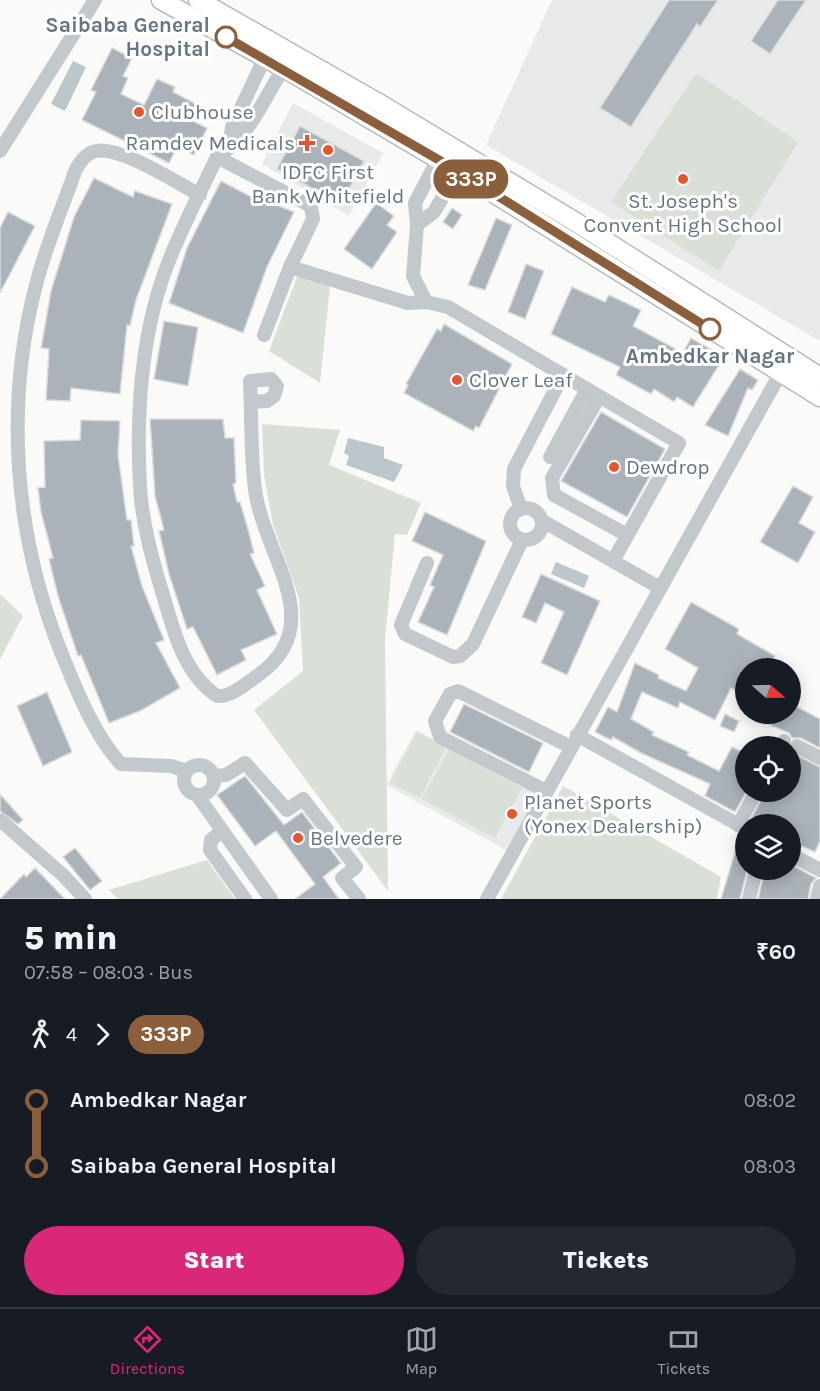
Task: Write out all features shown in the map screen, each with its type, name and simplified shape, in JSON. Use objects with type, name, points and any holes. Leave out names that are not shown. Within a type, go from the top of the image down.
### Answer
[{"type":"main road","points":[[161,0],[268,50],[574,221],[785,366],[820,397]]},
{"type":"main road","points":[[198,0],[268,50]]},
{"type":"main road","points":[[288,61],[438,159],[785,366],[820,376]]},
{"type":"street","points":[[0,151],[95,0]]},
{"type":"street","points":[[229,148],[232,127],[268,50]]},
{"type":"street","points":[[251,402],[256,496],[267,539],[290,593],[292,613],[290,633],[271,665],[232,693],[217,696],[205,688],[195,675],[174,632],[151,555],[140,487],[141,396],[149,339],[164,274],[218,157],[246,134],[288,61]]},
{"type":"street","points":[[197,795],[211,790],[214,776],[209,768],[200,765],[187,771],[171,766],[121,764],[110,753],[73,680],[53,631],[32,563],[16,445],[19,385],[28,321],[37,279],[76,169],[86,155],[96,151],[107,151],[132,160],[200,195]]},
{"type":"street","points":[[218,157],[311,206],[313,219],[290,267],[264,334]]},
{"type":"street","points":[[426,302],[413,276],[417,225],[415,203],[438,159]]},
{"type":"street","points":[[417,225],[434,212],[458,171]]},
{"type":"street","points":[[290,267],[408,303],[426,302],[448,307],[679,443],[613,561]]},
{"type":"street","points":[[487,899],[785,366]]},
{"type":"street","points":[[522,509],[513,486],[514,469],[563,375]]},
{"type":"street","points":[[550,457],[593,393]]},
{"type":"street","points":[[593,393],[552,478],[554,495],[627,535]]},
{"type":"street","points":[[541,520],[542,526],[537,536],[522,540],[513,534],[510,525],[513,515],[522,509],[532,509],[541,520],[660,588]]},
{"type":"street","points":[[428,563],[401,625],[405,634],[453,657],[460,656],[473,644],[522,540]]},
{"type":"street","points":[[546,791],[440,737],[435,721],[450,693],[458,691],[574,741],[735,823]]},
{"type":"street","points":[[801,751],[820,758]]},
{"type":"street","points":[[214,776],[226,776],[245,763],[287,810],[303,799],[356,867],[342,878],[359,899]]},
{"type":"street","points":[[187,771],[185,786],[197,795],[271,899]]},
{"type":"street","points":[[0,820],[64,876],[85,899]]},
{"type":"street","points":[[222,831],[211,840],[210,850],[245,899]]},
{"type":"street","points":[[801,859],[819,866]]},
{"type":"street","points":[[749,899],[754,880]]},
{"type":"street","points":[[817,899],[820,886]]},
{"type":"shaded area","name":"St. Joseph's Convent High School","points":[[552,0],[820,0],[820,341],[486,145]]},
{"type":"shaded area","points":[[73,61],[86,67],[65,111],[51,104]]},
{"type":"shaded area","points":[[696,73],[798,142],[719,271],[611,202]]},
{"type":"shaded area","points":[[293,103],[383,153],[349,216],[262,164]]},
{"type":"shaded area","points":[[298,274],[330,286],[320,383],[269,351]]},
{"type":"shaded area","points":[[262,424],[340,430],[329,465],[421,503],[407,535],[395,534],[385,639],[388,891],[254,710],[303,671],[299,598],[273,525],[264,475]]},
{"type":"shaded area","points":[[348,438],[384,447],[384,458],[403,465],[394,482],[346,465],[349,456],[344,453]]},
{"type":"shaded area","points":[[556,562],[589,576],[584,588],[551,574]]},
{"type":"shaded area","points":[[0,594],[23,616],[0,659]]},
{"type":"shaded area","points":[[416,730],[538,795],[508,851],[386,785]]},
{"type":"shaded area","points":[[417,732],[446,747],[420,798],[390,783]]},
{"type":"shaded area","points":[[449,749],[522,788],[495,838],[422,799]]},
{"type":"shaded area","points":[[563,786],[721,877],[717,899],[501,899]]},
{"type":"shaded area","points":[[207,860],[235,899],[118,899],[109,890]]},
{"type":"building","points":[[669,0],[718,0],[700,27],[697,24],[631,127],[600,108]]},
{"type":"building","points":[[778,0],[806,0],[770,54],[751,41]]},
{"type":"building","name":"Clubhouse","points":[[112,48],[132,58],[123,76],[128,78],[121,94],[144,105],[157,79],[175,87],[173,92],[196,104],[189,119],[207,128],[194,155],[177,147],[169,163],[82,120],[96,92],[91,90]]},
{"type":"building","points":[[300,126],[364,161],[341,204],[277,169]]},
{"type":"building","points":[[94,178],[133,197],[135,191],[172,204],[136,300],[130,326],[127,325],[120,394],[71,388],[70,401],[46,400],[49,349],[41,348],[51,291],[74,217]]},
{"type":"building","points":[[221,181],[261,202],[262,199],[294,212],[267,267],[243,333],[169,303],[187,248]]},
{"type":"building","points":[[376,203],[394,216],[387,225],[397,232],[372,269],[344,249]]},
{"type":"building","points":[[452,208],[462,215],[453,229],[443,222]]},
{"type":"building","points":[[8,212],[35,226],[0,293],[0,228]]},
{"type":"building","points":[[496,218],[512,225],[485,290],[468,285]]},
{"type":"building","points":[[526,264],[544,271],[525,319],[508,312]]},
{"type":"building","points":[[572,287],[605,302],[609,295],[641,310],[633,326],[683,353],[691,338],[724,357],[693,407],[677,397],[674,402],[654,389],[651,394],[616,375],[620,367],[551,334]]},
{"type":"building","points":[[164,321],[198,327],[188,386],[154,379]]},
{"type":"building","name":"Clover Leaf","points":[[444,324],[512,364],[479,428],[476,426],[473,431],[404,393],[408,385],[406,384],[437,329],[441,331]]},
{"type":"building","points":[[740,369],[758,380],[752,390],[748,388],[728,436],[705,425]]},
{"type":"building","name":"Dewdrop","points":[[601,412],[665,449],[627,517],[561,481]]},
{"type":"building","points":[[150,419],[223,419],[225,438],[234,438],[236,483],[233,484],[254,553],[250,554],[265,586],[257,590],[277,634],[241,650],[246,660],[217,675],[193,627],[187,629],[169,574],[159,531],[164,530],[155,496]]},
{"type":"building","points":[[81,420],[120,421],[118,455],[127,520],[131,520],[134,546],[131,546],[142,586],[164,640],[156,643],[180,688],[140,711],[109,723],[81,655],[78,656],[58,596],[49,559],[53,558],[41,512],[38,488],[45,487],[44,441],[80,440]]},
{"type":"building","points":[[793,486],[813,497],[799,523],[815,532],[798,563],[760,542]]},
{"type":"building","points":[[425,512],[486,541],[447,635],[418,622],[434,587],[430,585],[443,555],[412,541]]},
{"type":"building","points":[[541,574],[600,601],[567,675],[541,663],[564,612],[545,603],[536,623],[522,617]]},
{"type":"building","points":[[691,602],[739,629],[737,634],[775,656],[774,658],[735,658],[735,690],[731,688],[715,720],[680,702],[678,708],[642,692],[631,719],[654,732],[652,735],[689,752],[687,755],[719,771],[732,747],[735,748],[735,802],[740,802],[735,812],[705,796],[710,784],[641,753],[613,737],[611,740],[595,732],[608,707],[617,712],[635,663],[659,675],[658,678],[686,691],[698,668],[665,649]]},
{"type":"building","points":[[47,692],[72,752],[43,766],[17,706]]},
{"type":"building","points":[[464,704],[543,743],[529,772],[450,732]]},
{"type":"building","points":[[801,709],[820,719],[820,748],[801,736],[791,736],[789,733],[768,724],[801,724]]},
{"type":"building","points":[[725,714],[735,719],[735,724],[738,724],[734,732],[720,726]]},
{"type":"building","points":[[801,758],[820,767],[820,841],[815,852],[801,846],[801,814],[754,814],[760,802],[801,802]]},
{"type":"building","name":"Belvedere","points":[[245,776],[284,825],[302,812],[341,863],[323,877],[339,899],[295,899],[315,884],[276,831],[255,846],[217,795]]},
{"type":"building","points":[[0,794],[23,820],[18,824],[0,811]]},
{"type":"building","points":[[75,848],[102,881],[90,890],[63,857]]},
{"type":"building","points":[[735,853],[735,880],[745,880],[740,899],[721,899]]},
{"type":"building","points":[[35,868],[65,899],[0,899],[24,874],[26,877]]},
{"type":"building","points":[[801,870],[816,878],[811,884],[808,899],[758,899],[763,880],[801,880]]},
{"type":"bus line","name":"333P","points":[[226,37],[289,71],[458,171],[710,329]]},
{"type":"place","name":"Saibaba General Hospital","points":[[226,37]]},
{"type":"place","name":"Clubhouse","points":[[139,112]]},
{"type":"place","name":"Ramdev Medicals","points":[[307,143]]},
{"type":"place","name":"IDFC First Bank Whitefield","points":[[328,150]]},
{"type":"place","name":"St. Joseph's Convent High School","points":[[683,179]]},
{"type":"place","name":"Ambedkar Nagar","points":[[710,329]]},
{"type":"place","name":"Clover Leaf","points":[[457,380]]},
{"type":"place","name":"Dewdrop","points":[[614,467]]},
{"type":"place","name":"Planet Sports (Yonex Dealership)","points":[[512,814]]},
{"type":"place","name":"Belvedere","points":[[298,838]]}]
